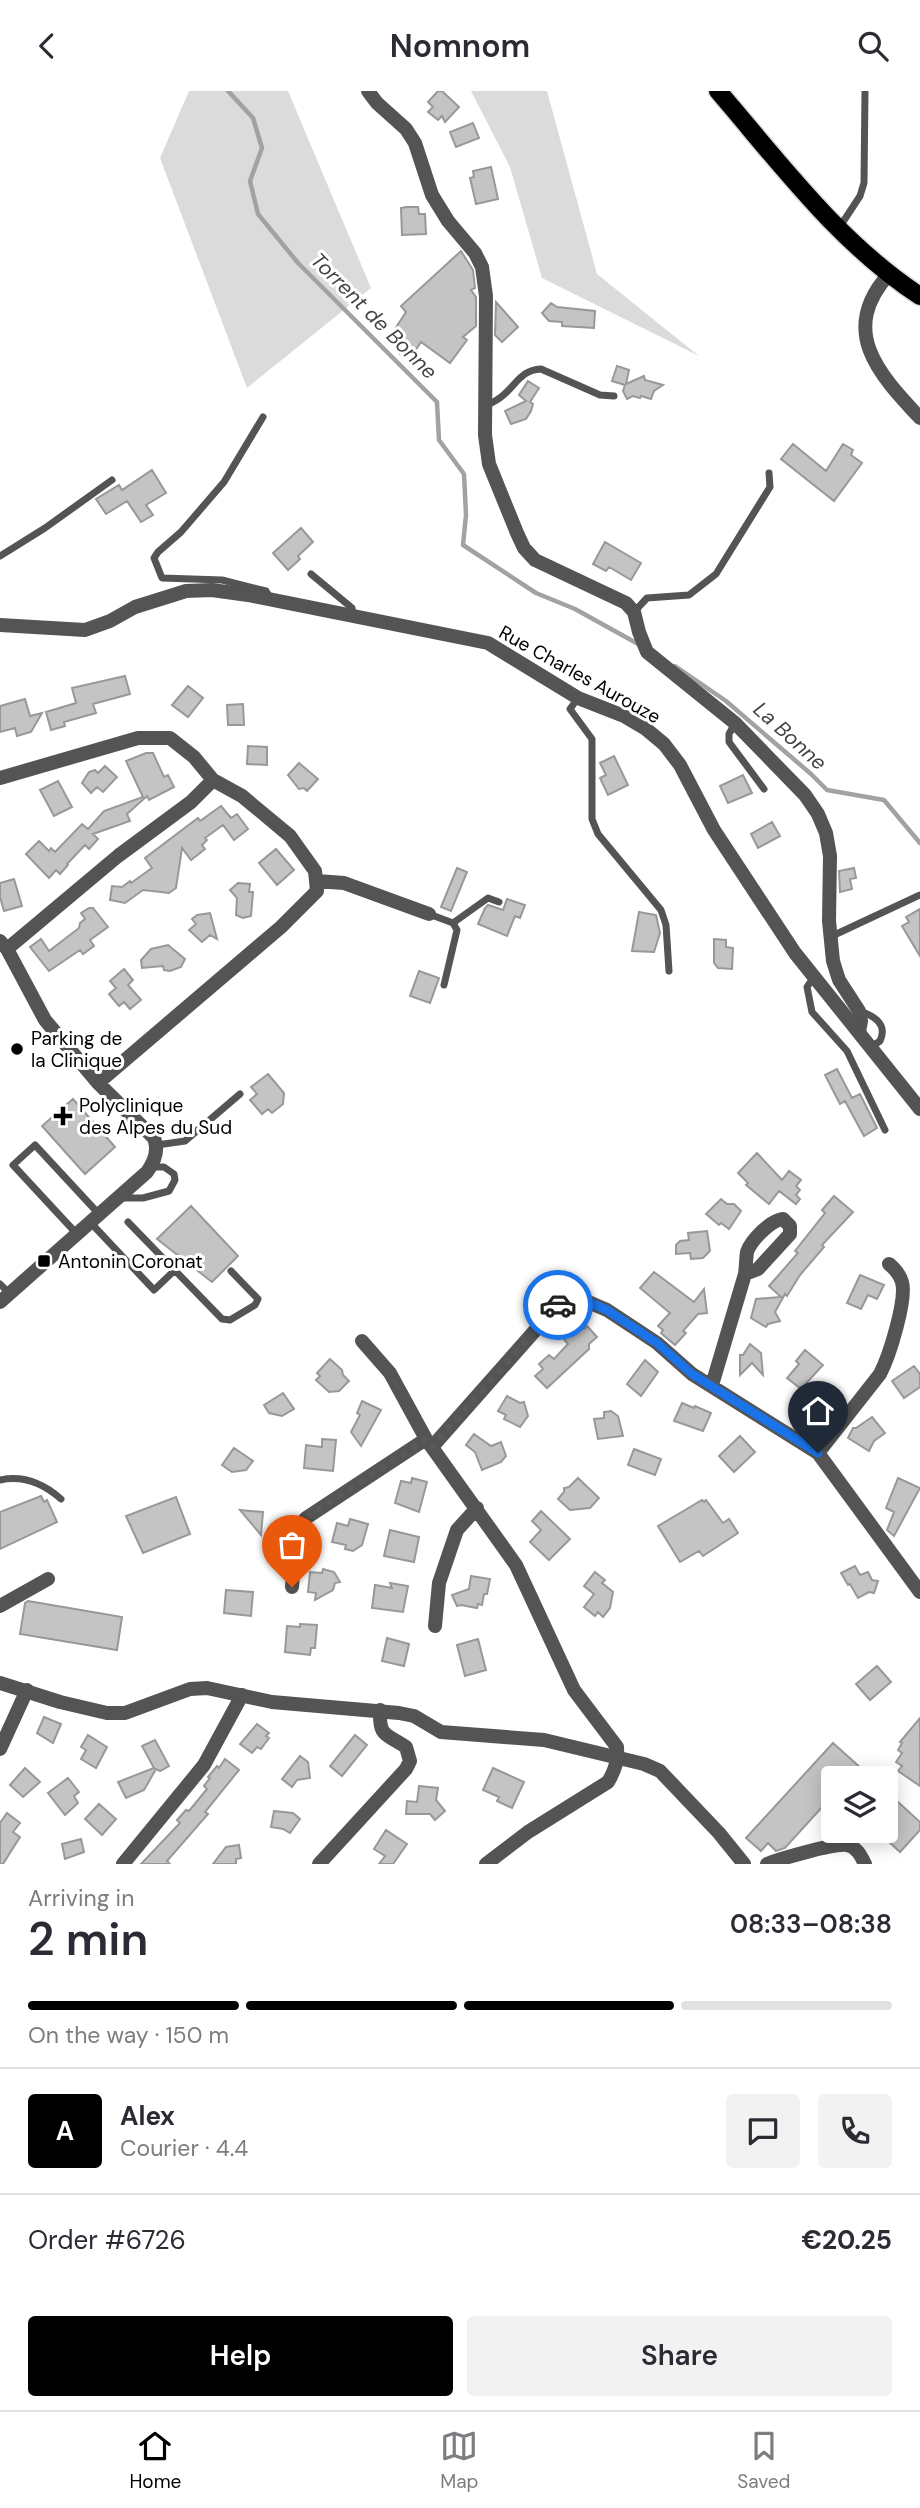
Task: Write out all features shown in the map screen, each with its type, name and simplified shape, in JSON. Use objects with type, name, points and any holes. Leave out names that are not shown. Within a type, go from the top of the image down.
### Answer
[{"type":"main road","points":[[718,91],[798,185],[844,233],[889,274],[914,292]]},
{"type":"street","points":[[368,91],[377,103],[406,129],[415,143],[432,195],[448,221],[475,253],[482,267],[486,296],[485,435],[489,464],[524,548],[535,560],[626,603],[634,612],[647,652],[736,723],[805,795],[818,814],[825,833],[830,856],[829,938],[839,980],[859,1011],[859,1032]]},
{"type":"street","points":[[889,274],[870,304],[865,328],[866,342],[870,356],[883,377],[920,418]]},
{"type":"street","name":"Rue Charles Aurouze","points":[[0,625],[85,630],[110,621],[135,607],[186,591],[212,590],[488,643],[578,698],[624,716],[664,744],[680,765],[734,863],[795,953],[920,1109]]},
{"type":"street","points":[[0,778],[138,738],[170,738],[194,757],[214,780],[243,796],[290,836],[315,871],[317,891],[281,927],[98,1083]]},
{"type":"street","points":[[3,1293],[150,1167],[157,1149],[154,1138],[98,1083],[45,1020],[4,945],[191,802],[214,780]]},
{"type":"street","points":[[317,881],[344,883],[429,914]]},
{"type":"street","points":[[818,1453],[880,1374],[888,1359],[903,1297],[902,1283],[890,1264]]},
{"type":"street","points":[[712,1385],[746,1274]]},
{"type":"street","points":[[292,1587],[296,1533],[306,1518],[429,1443],[562,1300],[574,1296],[607,1310],[657,1343],[692,1374],[818,1453],[920,1592]]},
{"type":"street","points":[[362,1341],[390,1373],[429,1443],[516,1565],[573,1690],[617,1747],[618,1757],[608,1781],[528,1832],[486,1864]]},
{"type":"street","points":[[435,1626],[439,1583],[457,1530],[477,1508]]},
{"type":"street","points":[[0,1606],[48,1579]]},
{"type":"street","points":[[0,1683],[107,1713],[125,1713],[190,1689],[207,1688],[272,1702],[380,1710],[414,1716],[441,1732],[544,1740],[618,1757],[660,1771],[719,1833],[744,1864]]},
{"type":"street","points":[[0,1749],[27,1690]]},
{"type":"street","points":[[123,1864],[204,1765],[242,1695]]},
{"type":"street","points":[[319,1864],[406,1769],[410,1761],[406,1747],[385,1736],[380,1728],[380,1710]]},
{"type":"street","points":[[766,1864],[787,1856],[846,1845],[858,1851],[865,1864]]},
{"type":"lane","points":[[844,233],[864,183],[865,91]]},
{"type":"lane","points":[[485,406],[502,397],[523,374],[533,369],[541,369],[600,395],[614,396]]},
{"type":"lane","points":[[263,417],[224,482],[181,532],[158,551],[155,558],[162,578],[222,580],[266,591],[271,600]]},
{"type":"lane","points":[[634,612],[647,598],[689,595],[716,574],[770,487],[769,473]]},
{"type":"lane","points":[[0,556],[112,480]]},
{"type":"lane","points":[[312,574],[352,608],[353,616]]},
{"type":"lane","points":[[578,698],[570,709],[592,739],[592,819],[598,834],[661,910],[666,925],[669,971]]},
{"type":"lane","points":[[736,723],[729,734],[729,742],[764,789]]},
{"type":"lane","points":[[829,938],[920,895]]},
{"type":"lane","points":[[453,923],[488,898],[499,902]]},
{"type":"lane","points":[[429,914],[453,923],[457,930],[444,985]]},
{"type":"lane","points":[[814,976],[807,987],[812,1012],[847,1051],[885,1130]]},
{"type":"lane","points":[[859,1011],[872,1015],[880,1022],[883,1035],[880,1041],[871,1047]]},
{"type":"lane","points":[[157,1149],[185,1141],[240,1094]]},
{"type":"lane","points":[[76,1233],[13,1165],[35,1145],[154,1290],[174,1270]]},
{"type":"lane","points":[[115,1198],[143,1198],[169,1191],[173,1186],[174,1174],[164,1167],[150,1167]]},
{"type":"lane","points":[[128,1222],[222,1319],[226,1320],[255,1305],[258,1299],[231,1271]]},
{"type":"lane","points":[[0,1480],[37,1483],[61,1499]]},
{"type":"shaded area","points":[[189,91],[288,91],[371,288],[247,388],[160,158]]},
{"type":"shaded area","points":[[471,91],[547,91],[597,274],[699,356],[542,278],[510,167]]},
{"type":"building","points":[[438,91],[442,91],[459,107],[445,122],[442,116],[438,120],[428,112],[433,107],[428,102]]},
{"type":"building","points":[[473,123],[479,138],[456,147],[450,132]]},
{"type":"building","points":[[491,167],[498,199],[476,204],[470,178],[474,177],[473,171]]},
{"type":"building","points":[[418,207],[419,214],[425,214],[426,234],[402,235],[401,208]]},
{"type":"building","points":[[461,251],[473,270],[475,288],[471,290],[476,297],[476,326],[463,337],[467,340],[450,363],[421,342],[409,360],[400,354],[408,342],[393,332],[406,312],[401,306]]},
{"type":"building","points":[[496,302],[518,327],[502,342],[495,335]]},
{"type":"building","points":[[551,303],[557,307],[595,311],[594,328],[562,326],[562,322],[549,321],[542,313]]},
{"type":"building","points":[[617,366],[629,370],[626,384],[644,376],[645,380],[663,385],[654,391],[651,399],[633,396],[627,399],[623,391],[625,385],[612,381]]},
{"type":"building","points":[[528,381],[539,388],[530,402],[533,404],[531,411],[526,419],[511,424],[505,411],[526,401],[519,395]]},
{"type":"building","points":[[793,444],[826,471],[843,444],[853,450],[851,455],[862,463],[834,501],[781,459]]},
{"type":"building","points":[[152,470],[166,493],[146,505],[153,515],[141,522],[127,501],[106,514],[96,499],[119,485],[122,490]]},
{"type":"building","points":[[301,528],[313,542],[288,570],[273,553]]},
{"type":"building","points":[[605,542],[641,563],[631,580],[609,567],[606,571],[593,564]]},
{"type":"building","points":[[125,676],[130,694],[93,704],[96,713],[64,722],[65,726],[51,730],[46,712],[76,703],[72,688]]},
{"type":"building","points":[[188,686],[203,698],[188,717],[172,705]]},
{"type":"building","points":[[25,699],[30,716],[42,713],[31,732],[17,736],[15,728],[0,732],[0,706]]},
{"type":"building","points":[[243,704],[244,725],[228,725],[227,705]]},
{"type":"building","points":[[248,746],[267,747],[267,765],[247,764]]},
{"type":"building","points":[[153,753],[164,777],[168,775],[174,787],[149,800],[147,796],[127,814],[130,821],[93,834],[98,839],[89,849],[85,845],[60,874],[56,870],[49,878],[26,854],[39,841],[49,851],[51,848],[55,852],[82,824],[88,829],[104,811],[143,797],[126,761]]},
{"type":"building","points":[[614,756],[628,785],[608,795],[600,778],[606,775],[600,763]]},
{"type":"building","points":[[299,763],[318,779],[307,791],[304,788],[299,789],[288,775]]},
{"type":"building","points":[[105,766],[117,777],[103,792],[97,787],[91,793],[82,783],[89,772],[95,770],[98,773]]},
{"type":"building","points":[[743,775],[752,793],[728,803],[720,786]]},
{"type":"building","points":[[58,781],[72,807],[54,816],[40,790]]},
{"type":"building","points":[[221,806],[231,818],[237,814],[248,829],[234,840],[223,825],[205,838],[207,840],[202,845],[205,849],[191,860],[182,848],[176,888],[169,893],[143,890],[125,903],[110,900],[112,886],[122,887],[130,881],[131,883],[152,868],[145,858],[198,818],[200,821]]},
{"type":"building","points":[[772,822],[780,836],[758,848],[751,834]]},
{"type":"building","points":[[276,849],[294,870],[277,885],[259,863]]},
{"type":"building","points":[[457,868],[467,872],[451,911],[441,907]]},
{"type":"building","points":[[854,868],[856,878],[850,879],[852,889],[840,892],[839,871]]},
{"type":"building","points":[[14,879],[22,906],[4,911],[0,883]]},
{"type":"building","points":[[238,883],[250,884],[249,892],[253,892],[251,916],[243,918],[236,915],[237,898],[230,890]]},
{"type":"building","points":[[507,899],[525,905],[520,918],[515,916],[507,936],[478,924],[488,905],[503,910]]},
{"type":"building","points":[[93,908],[108,927],[90,940],[94,946],[83,954],[80,950],[49,971],[30,947],[41,939],[49,951],[79,928],[85,919],[81,913]]},
{"type":"building","points":[[920,909],[920,956],[902,926],[909,922],[906,917]]},
{"type":"building","points":[[639,912],[656,915],[660,933],[654,952],[632,951]]},
{"type":"building","points":[[210,913],[217,939],[210,935],[202,942],[189,930],[196,924],[192,919],[197,915]]},
{"type":"building","points":[[714,939],[726,940],[726,947],[733,948],[732,969],[718,968],[714,963]]},
{"type":"building","points":[[168,945],[185,959],[181,967],[170,971],[164,970],[163,966],[142,968],[141,960],[151,949]]},
{"type":"building","points":[[124,969],[133,980],[128,985],[141,1000],[130,1009],[124,1002],[119,1006],[109,994],[116,988],[110,981]]},
{"type":"building","points":[[419,971],[439,978],[430,1003],[410,996]]},
{"type":"building","points":[[837,1069],[852,1098],[860,1094],[877,1128],[864,1136],[845,1101],[840,1104],[825,1075]]},
{"type":"building","points":[[268,1074],[284,1093],[283,1104],[272,1113],[268,1109],[262,1114],[250,1100],[257,1094],[251,1087]]},
{"type":"building","points":[[73,1099],[115,1147],[85,1174],[42,1126]]},
{"type":"building","points":[[757,1153],[782,1180],[789,1171],[801,1180],[796,1186],[800,1190],[796,1195],[800,1199],[796,1204],[779,1191],[769,1204],[746,1185],[748,1183],[738,1173]]},
{"type":"building","points":[[834,1196],[853,1212],[822,1245],[824,1247],[800,1275],[787,1296],[785,1294],[775,1312],[780,1321],[766,1327],[751,1318],[756,1299],[781,1297],[769,1286],[798,1253],[795,1251],[825,1213],[822,1210]]},
{"type":"building","points":[[721,1199],[727,1204],[734,1204],[741,1211],[729,1229],[721,1223],[719,1225],[706,1214]]},
{"type":"building","points":[[191,1206],[238,1256],[212,1282],[157,1239]]},
{"type":"building","points":[[707,1231],[710,1251],[703,1258],[691,1259],[690,1253],[676,1254],[676,1245],[680,1241],[689,1240],[688,1233]]},
{"type":"building","points":[[654,1272],[694,1302],[704,1289],[707,1313],[698,1314],[675,1345],[661,1333],[663,1330],[658,1326],[670,1313],[640,1288]]},
{"type":"building","points":[[860,1275],[884,1285],[877,1299],[868,1295],[861,1309],[847,1303]]},
{"type":"building","points":[[576,1321],[584,1329],[587,1326],[597,1337],[589,1344],[589,1349],[547,1388],[535,1376],[543,1369],[539,1364],[549,1355],[554,1359],[568,1344],[561,1336]]},
{"type":"building","points":[[750,1344],[761,1353],[763,1375],[752,1363],[740,1375],[740,1355],[743,1355]]},
{"type":"building","points":[[805,1350],[823,1365],[801,1389],[787,1378],[799,1364],[796,1361]]},
{"type":"building","points":[[330,1359],[349,1381],[339,1391],[329,1392],[316,1380],[320,1376],[317,1373]]},
{"type":"building","points":[[645,1360],[658,1372],[641,1396],[627,1384]]},
{"type":"building","points":[[914,1366],[920,1374],[920,1387],[904,1398],[892,1381]]},
{"type":"building","points":[[283,1393],[294,1409],[282,1416],[269,1413],[264,1405]]},
{"type":"building","points":[[507,1396],[520,1403],[524,1402],[528,1416],[520,1427],[504,1419],[506,1415],[498,1411]]},
{"type":"building","points":[[362,1401],[381,1410],[361,1446],[351,1432],[360,1415],[357,1413]]},
{"type":"building","points":[[682,1403],[711,1413],[703,1431],[674,1421]]},
{"type":"building","points":[[611,1411],[618,1416],[623,1436],[598,1439],[594,1419],[604,1418],[604,1412]]},
{"type":"building","points":[[872,1417],[885,1433],[874,1441],[869,1451],[848,1438],[853,1428]]},
{"type":"building","points":[[474,1434],[491,1446],[501,1442],[506,1456],[501,1462],[482,1470],[475,1452],[466,1445]]},
{"type":"building","points":[[740,1436],[755,1452],[734,1472],[719,1456]]},
{"type":"building","points":[[322,1439],[336,1440],[333,1471],[304,1468],[306,1445],[322,1447]]},
{"type":"building","points":[[234,1448],[253,1461],[246,1470],[232,1472],[222,1465]]},
{"type":"building","points":[[634,1449],[661,1459],[655,1475],[628,1465]]},
{"type":"building","points":[[412,1478],[427,1482],[419,1512],[395,1503],[401,1481],[411,1483]]},
{"type":"building","points":[[578,1478],[599,1498],[590,1508],[570,1510],[558,1499],[564,1488]]},
{"type":"building","points":[[898,1478],[920,1488],[894,1536],[887,1530],[894,1512],[886,1508]]},
{"type":"building","points":[[41,1496],[44,1502],[47,1500],[57,1522],[0,1549],[0,1512]]},
{"type":"building","points":[[176,1497],[190,1534],[143,1553],[126,1516]]},
{"type":"building","points":[[706,1500],[723,1523],[729,1519],[738,1533],[703,1556],[699,1551],[680,1562],[658,1526]]},
{"type":"building","points":[[240,1510],[263,1512],[261,1535]]},
{"type":"building","points":[[541,1511],[570,1539],[549,1560],[530,1542],[541,1530],[532,1521]]},
{"type":"building","points":[[350,1519],[368,1524],[362,1545],[353,1551],[345,1549],[346,1545],[332,1542],[337,1523],[348,1526]]},
{"type":"building","points":[[390,1530],[419,1537],[414,1562],[384,1556]]},
{"type":"building","points":[[855,1566],[860,1575],[868,1572],[872,1580],[878,1581],[874,1593],[869,1592],[858,1598],[850,1584],[848,1585],[841,1573]]},
{"type":"building","points":[[323,1569],[334,1572],[340,1582],[335,1583],[333,1590],[315,1600],[316,1593],[308,1592],[310,1572],[322,1573]]},
{"type":"building","points":[[595,1572],[605,1580],[602,1583],[613,1592],[610,1608],[603,1617],[598,1612],[595,1616],[584,1607],[594,1594],[584,1586]]},
{"type":"building","points":[[471,1576],[490,1579],[482,1605],[478,1604],[477,1608],[457,1606],[452,1595],[469,1589]]},
{"type":"building","points":[[390,1583],[408,1586],[403,1612],[372,1608],[375,1585],[392,1588]]},
{"type":"building","points":[[226,1590],[253,1592],[251,1616],[224,1613]]},
{"type":"building","points":[[28,1601],[122,1617],[117,1650],[20,1634],[25,1603]]},
{"type":"building","points":[[300,1624],[317,1625],[315,1648],[311,1648],[310,1655],[285,1652],[287,1626],[300,1627]]},
{"type":"building","points":[[387,1638],[409,1644],[404,1666],[382,1661]]},
{"type":"building","points":[[478,1639],[486,1670],[465,1676],[457,1645]]},
{"type":"building","points":[[877,1666],[891,1682],[870,1700],[856,1684]]},
{"type":"building","points":[[44,1717],[61,1724],[53,1743],[37,1733]]},
{"type":"building","points":[[920,1718],[920,1786],[898,1771],[902,1766],[896,1762],[902,1753],[898,1750],[902,1743],[900,1742]]},
{"type":"building","points":[[257,1724],[269,1733],[266,1736],[269,1738],[261,1749],[257,1747],[252,1753],[240,1744]]},
{"type":"building","points":[[88,1735],[107,1747],[96,1768],[81,1759],[86,1750],[81,1747]]},
{"type":"building","points":[[355,1735],[367,1745],[342,1776],[330,1766]]},
{"type":"building","points":[[155,1740],[169,1766],[160,1771],[156,1769],[144,1790],[126,1798],[118,1782],[154,1768],[142,1746]]},
{"type":"building","points":[[833,1743],[859,1766],[821,1766],[821,1808],[785,1848],[776,1851],[768,1843],[761,1851],[746,1838]]},
{"type":"building","points":[[300,1756],[308,1762],[310,1778],[297,1780],[292,1787],[282,1779]]},
{"type":"building","points":[[225,1759],[239,1770],[205,1812],[208,1814],[167,1861],[170,1864],[141,1864],[180,1823],[177,1820],[186,1810],[189,1811],[207,1789],[204,1786],[210,1778],[208,1777]]},
{"type":"building","points":[[25,1768],[40,1782],[23,1797],[10,1785]]},
{"type":"building","points":[[493,1768],[524,1782],[512,1808],[497,1801],[499,1797],[483,1790]]},
{"type":"building","points":[[68,1778],[79,1792],[74,1796],[78,1803],[65,1815],[48,1793]]},
{"type":"building","points":[[419,1786],[438,1788],[436,1800],[445,1811],[435,1820],[430,1814],[406,1814],[407,1801],[417,1802]]},
{"type":"building","points":[[898,1802],[920,1822],[920,1830],[900,1852],[890,1843],[898,1843]]},
{"type":"building","points":[[99,1804],[116,1819],[102,1835],[85,1819]]},
{"type":"building","points":[[274,1811],[293,1813],[300,1819],[290,1833],[271,1827]]},
{"type":"building","points":[[7,1813],[20,1823],[13,1832],[20,1837],[3,1864],[0,1864],[0,1823]]},
{"type":"building","points":[[386,1830],[407,1844],[393,1864],[379,1864],[385,1856],[374,1849]]},
{"type":"building","points":[[81,1839],[84,1852],[65,1859],[62,1844]]},
{"type":"building","points":[[239,1845],[241,1858],[236,1859],[236,1864],[213,1864],[226,1847]]},
{"type":"waterway","name":"Torrent de Bonne","points":[[228,91],[253,118],[262,148],[250,181],[258,214],[298,263],[437,402],[439,440],[464,474],[466,515],[463,545],[536,593],[575,609],[640,645]]},
{"type":"waterway","name":"La Bonne","points":[[675,666],[726,701],[827,790],[884,800],[920,843]]},
{"type":"way so far","points":[[292,1587],[296,1533],[306,1518],[426,1439],[432,1447],[558,1305]]},
{"type":"place","name":"Parking de la Clinique","points":[[17,1049]]},
{"type":"place","name":"Polyclinique des Alpes du Sud","points":[[63,1116]]},
{"type":"place","name":"Antonin Coronat","points":[[44,1261]]},
{"type":"route","points":[[558,1305],[562,1300],[574,1296],[607,1310],[657,1343],[692,1374],[818,1453]]}]
